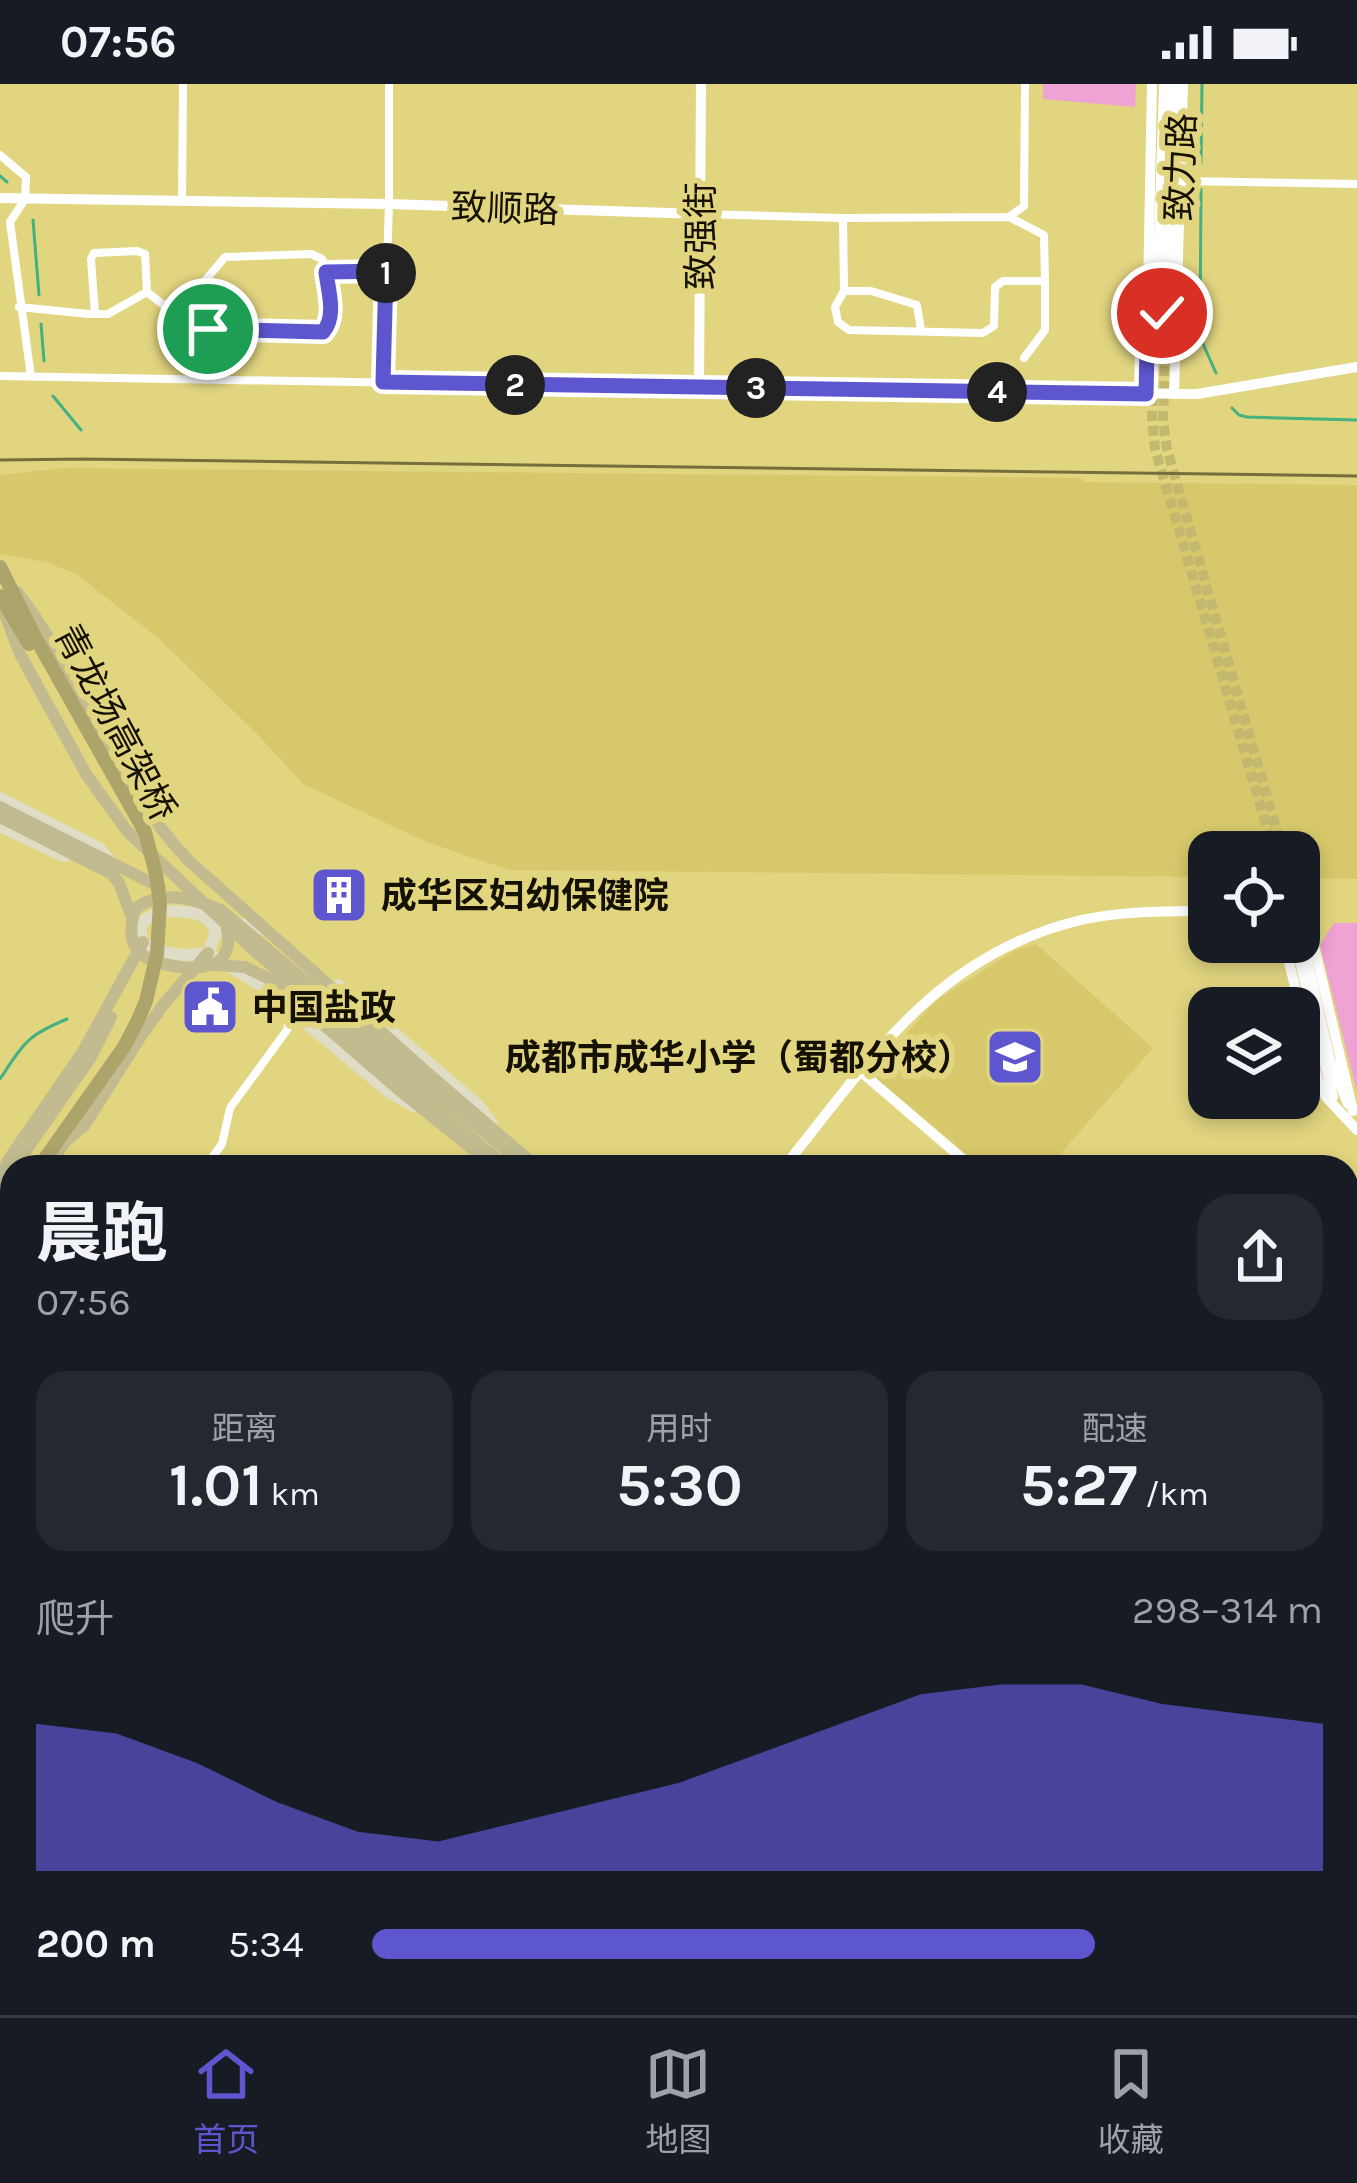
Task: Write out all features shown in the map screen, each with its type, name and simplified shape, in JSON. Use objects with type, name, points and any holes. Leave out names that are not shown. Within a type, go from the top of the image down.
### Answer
[{"type":"highway","name":"青龙场高架桥","points":[[3,572],[145,832],[160,903],[157,954],[138,1020],[52,1155]]},
{"type":"highway","name":"青龙场高架桥","points":[[0,600],[120,802],[139,842],[150,889],[147,969],[130,1019],[38,1155]]},
{"type":"main road","points":[[3,572],[44,626],[130,786],[166,838],[494,1155]]},
{"type":"main road","points":[[0,600],[20,654],[86,773],[127,831],[256,953],[524,1155]]},
{"type":"main road","points":[[0,798],[99,848],[117,869],[138,931],[112,1015],[91,1057],[22,1155]]},
{"type":"main road","points":[[0,807],[204,909],[275,932],[478,1105],[496,1130]]},
{"type":"main road","points":[[0,821],[112,874],[138,931],[162,951],[245,967],[272,980],[481,1155]]},
{"type":"main road","points":[[183,898],[153,898],[138,906],[138,953],[161,965],[198,969]]},
{"type":"main road","points":[[65,1142],[84,1126],[141,1036],[211,959],[216,933],[204,909]]},
{"type":"main road","points":[[12,1155],[82,1053],[138,931],[161,911],[204,909],[226,913],[512,1155]]},
{"type":"main road","points":[[54,1155],[160,1006],[211,959]]},
{"type":"main road","points":[[211,959],[260,985],[390,1093],[429,1113]]},
{"type":"street","points":[[182,202],[183,84]]},
{"type":"street","points":[[383,382],[388,84]]},
{"type":"street","name":"致强街","points":[[698,388],[701,84]]},
{"type":"street","points":[[1024,358],[1045,330],[1044,235],[1009,217],[1024,206],[1025,84]]},
{"type":"street","name":"致力路","points":[[1151,84],[1162,305],[1174,394]]},
{"type":"street","name":"致力路","points":[[1162,305],[1168,84]]},
{"type":"street","name":"致力路","points":[[1146,394],[1179,182],[1183,84]]},
{"type":"street","points":[[0,155],[26,177],[25,199],[10,222],[31,377]]},
{"type":"street","points":[[1179,182],[1357,184]]},
{"type":"street","name":"致顺路","points":[[0,198],[843,218],[1009,217]]},
{"type":"street","points":[[843,218],[844,291],[835,307],[838,322],[849,330],[983,333],[994,326],[995,287],[1003,280],[1045,280]]},
{"type":"street","points":[[95,314],[94,254],[137,251],[145,254],[147,292],[185,326],[323,332],[331,316],[322,259],[310,254],[225,256],[176,315]]},
{"type":"street","points":[[326,272],[386,271]]},
{"type":"street","points":[[844,291],[871,291],[917,305],[921,330]]},
{"type":"street","points":[[20,307],[108,314],[147,292]]},
{"type":"street","points":[[0,376],[1198,394],[1357,367]]},
{"type":"street","points":[[794,1155],[884,1043],[930,995],[974,965],[1024,937],[1084,920],[1188,910]]},
{"type":"street","points":[[1302,963],[1337,1083],[1357,1130]]},
{"type":"street","points":[[214,1155],[222,1144],[230,1108],[287,1030],[292,1012]]},
{"type":"street","points":[[860,1071],[958,1155]]},
{"type":"shaded area","points":[[1043,84],[1136,84],[1135,107],[1043,99]]},
{"type":"shaded area","points":[[63,468],[1357,485],[1357,879],[1320,878],[1320,831],[1188,831],[1188,877],[511,870],[422,840],[303,784],[159,639],[76,574],[45,562],[0,554],[0,475]]},
{"type":"shaded area","points":[[1334,923],[1357,923],[1357,1092],[1320,945]]},
{"type":"shaded area","name":"成都市成华小学（蜀都分校）","points":[[1036,944],[1153,1048],[1059,1155],[968,1155],[878,1080],[876,1067],[937,1000],[1015,950]]},
{"type":"waterway","points":[[1201,163],[1202,84]]},
{"type":"waterway","points":[[0,176],[7,182]]},
{"type":"waterway","points":[[1201,189],[1200,337],[1216,373]]},
{"type":"waterway","points":[[33,220],[39,295]]},
{"type":"waterway","points":[[41,324],[44,361]]},
{"type":"waterway","points":[[53,396],[81,430]]},
{"type":"waterway","points":[[1232,408],[1247,417],[1357,420]]},
{"type":"waterway","points":[[0,1079],[27,1042],[67,1019]]},
{"type":"tunnel","points":[[1157,306],[1155,449],[1268,831]]},
{"type":"tunnel","points":[[1167,306],[1163,421],[1167,449],[1277,831]]},
{"type":"railway","points":[[0,460],[1357,476]]},
{"type":"place","name":"成华区妇幼保健院","points":[[339,895]]},
{"type":"place","name":"中国盐政","points":[[210,1007]]},
{"type":"place","name":"成都市成华小学（蜀都分校）","points":[[1015,1057]]},
{"type":"route","points":[[208,329],[323,332],[331,316],[326,272],[386,271],[383,382],[1146,394],[1148,305],[1162,313]]}]
